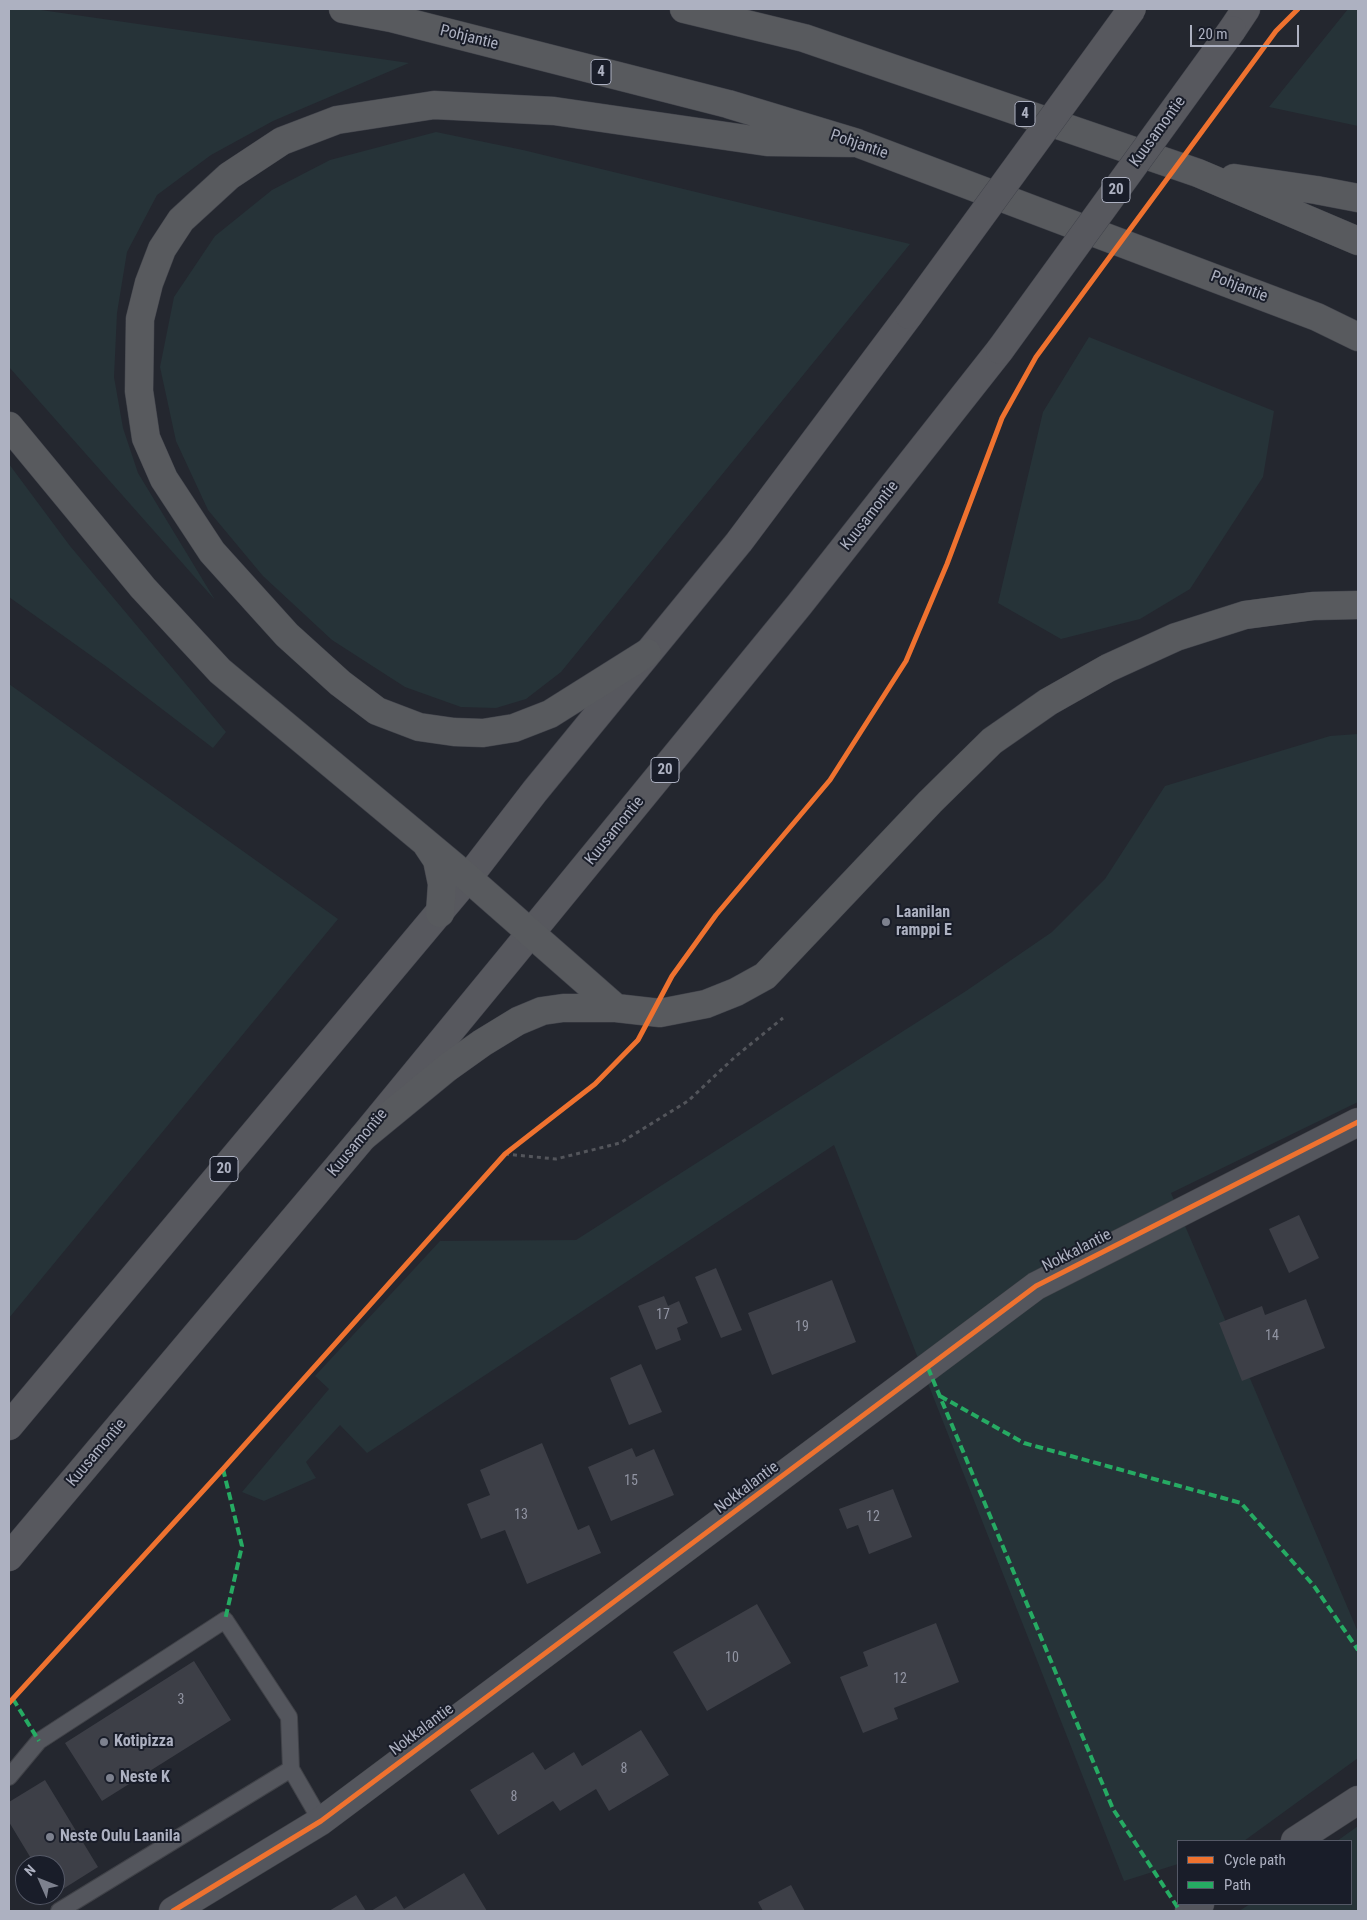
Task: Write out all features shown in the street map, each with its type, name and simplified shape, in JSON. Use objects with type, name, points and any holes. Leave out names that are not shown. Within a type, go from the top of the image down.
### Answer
[{"type":"highway","name":"Pohjantie","points":[[343,9],[391,18],[728,104],[857,143],[1299,310],[1358,337]]},
{"type":"highway","name":"4","points":[[684,9],[804,38],[1198,173],[1358,241]]},
{"type":"highway","name":"20","points":[[9,1426],[440,913],[535,791],[739,542],[909,315],[1132,9]]},
{"type":"highway","name":"Kuusamontie","points":[[9,1557],[363,1137],[799,605],[1000,350],[1239,19]]},
{"type":"highway","points":[[647,653],[550,714],[514,728],[483,733],[454,732],[419,726],[377,711],[340,683],[287,635],[245,591],[212,552],[164,479],[146,438],[139,391],[140,319],[149,283],[162,249],[181,220],[229,176],[282,141],[337,120],[434,105],[554,111],[767,142],[857,143]]},
{"type":"highway","points":[[1198,173],[1358,198]]},
{"type":"highway","points":[[9,426],[143,588],[220,672],[468,878],[616,1008]]},
{"type":"highway","points":[[363,1137],[446,1068],[518,1021],[542,1011],[564,1008],[616,1008],[660,1013],[686,1009],[706,1004],[736,992],[765,976],[930,802],[992,741],[1048,702],[1108,668],[1176,637],[1245,615],[1314,606],[1358,605]]},
{"type":"highway","points":[[423,840],[437,860],[442,884],[440,913]]},
{"type":"street","name":"Nokkalantie","points":[[173,1911],[321,1821],[1036,1286],[1358,1122]]},
{"type":"street","points":[[1297,1840],[1358,1800]]},
{"type":"lane","points":[[9,1777],[39,1741],[225,1620],[289,1717],[291,1768],[321,1821]]},
{"type":"lane","points":[[59,1911],[291,1768]]},
{"type":"path","points":[[505,1154],[556,1159],[620,1143],[688,1101],[736,1056],[783,1018]]},
{"type":"path","points":[[499,1162],[505,1154],[513,1149]]},
{"type":"shaded area","points":[[9,9],[34,9],[409,63],[273,121],[211,155],[157,195],[127,252],[117,313],[114,377],[123,428],[138,473],[215,600],[9,367]]},
{"type":"shaded area","points":[[1348,9],[1358,9],[1358,126],[1269,107]]},
{"type":"shaded area","points":[[436,132],[523,150],[910,244],[561,672],[526,699],[496,708],[461,707],[405,687],[332,640],[263,576],[208,510],[176,441],[160,367],[174,297],[215,236],[272,190],[330,160]]},
{"type":"shaded area","points":[[1089,337],[1274,411],[1263,477],[1190,589],[1140,619],[1061,639],[998,603],[1043,412]]},
{"type":"shaded area","points":[[9,464],[70,546],[226,732],[213,748],[107,667],[9,597]]},
{"type":"shaded area","points":[[9,684],[338,919],[9,1318]]},
{"type":"shaded area","points":[[1358,734],[1358,1102],[1171,1193],[1358,1632],[1358,1758],[1245,1840],[1177,1840],[1177,1864],[1124,1881],[834,1145],[367,1453],[340,1425],[306,1462],[316,1478],[264,1501],[242,1492],[329,1389],[315,1376],[440,1241],[576,1240],[966,991],[1052,932],[1105,879],[1165,786],[1330,736]]},
{"type":"shaded area","points":[[1358,1826],[1358,1911],[1239,1911],[1248,1905],[1352,1905],[1352,1840],[1338,1840]]},
{"type":"building","points":[[1299,1215],[1319,1258],[1289,1273],[1269,1229]]},
{"type":"building","points":[[716,1268],[742,1330],[721,1338],[695,1277]]},
{"type":"building","points":[[832,1280],[856,1342],[772,1375],[748,1313]]},
{"type":"building","points":[[664,1296],[668,1306],[679,1301],[688,1323],[677,1328],[681,1340],[656,1350],[638,1306]]},
{"type":"building","points":[[1306,1299],[1325,1348],[1242,1381],[1219,1323],[1262,1306],[1265,1315]]},
{"type":"building","points":[[641,1364],[662,1412],[629,1425],[610,1378]]},
{"type":"building","points":[[542,1443],[578,1530],[589,1525],[601,1553],[527,1584],[505,1530],[481,1539],[467,1504],[490,1495],[480,1470]]},
{"type":"building","points":[[632,1448],[636,1457],[654,1449],[674,1495],[611,1521],[588,1467]]},
{"type":"building","points":[[893,1489],[912,1537],[869,1554],[858,1525],[847,1529],[839,1509]]},
{"type":"building","points":[[757,1604],[791,1663],[707,1711],[673,1652]]},
{"type":"building","points":[[936,1623],[959,1682],[894,1708],[898,1719],[863,1733],[840,1677],[868,1666],[863,1652]]},
{"type":"building","points":[[194,1661],[231,1720],[102,1801],[65,1743]]},
{"type":"building","points":[[641,1730],[669,1775],[609,1811],[596,1789],[560,1811],[553,1801],[498,1835],[470,1790],[533,1752],[545,1770],[574,1752],[582,1766]]},
{"type":"building","points":[[45,1780],[98,1867],[65,1888],[65,1855],[29,1855],[9,1822],[9,1802]]},
{"type":"building","points":[[464,1873],[487,1911],[371,1911],[396,1896],[404,1909]]},
{"type":"building","points":[[791,1885],[805,1911],[763,1911],[758,1902]]},
{"type":"building","points":[[356,1895],[366,1911],[329,1911]]},
{"type":"marked path","points":[[928,1368],[1113,1809],[1180,1911]]},
{"type":"marked path","points":[[940,1396],[1024,1443],[1241,1503],[1314,1586],[1358,1650]]},
{"type":"marked path","points":[[223,1469],[242,1546],[225,1620]]},
{"type":"marked path","points":[[13,1699],[39,1741]]},
{"type":"cycle path","points":[[9,1703],[223,1469],[505,1154],[595,1084],[638,1040],[672,976],[716,915],[830,780],[906,661],[947,564],[1002,418],[1036,357],[1276,31],[1298,9]]},
{"type":"cycle path","points":[[173,1911],[321,1821],[1036,1286],[1358,1122]]},
{"type":"place","name":"Laanilan ramppi E","points":[[886,922]]},
{"type":"place","name":"Kotipizza","points":[[104,1742]]},
{"type":"place","name":"Neste K","points":[[110,1778]]},
{"type":"place","name":"Neste Oulu Laanila","points":[[50,1837]]}]
